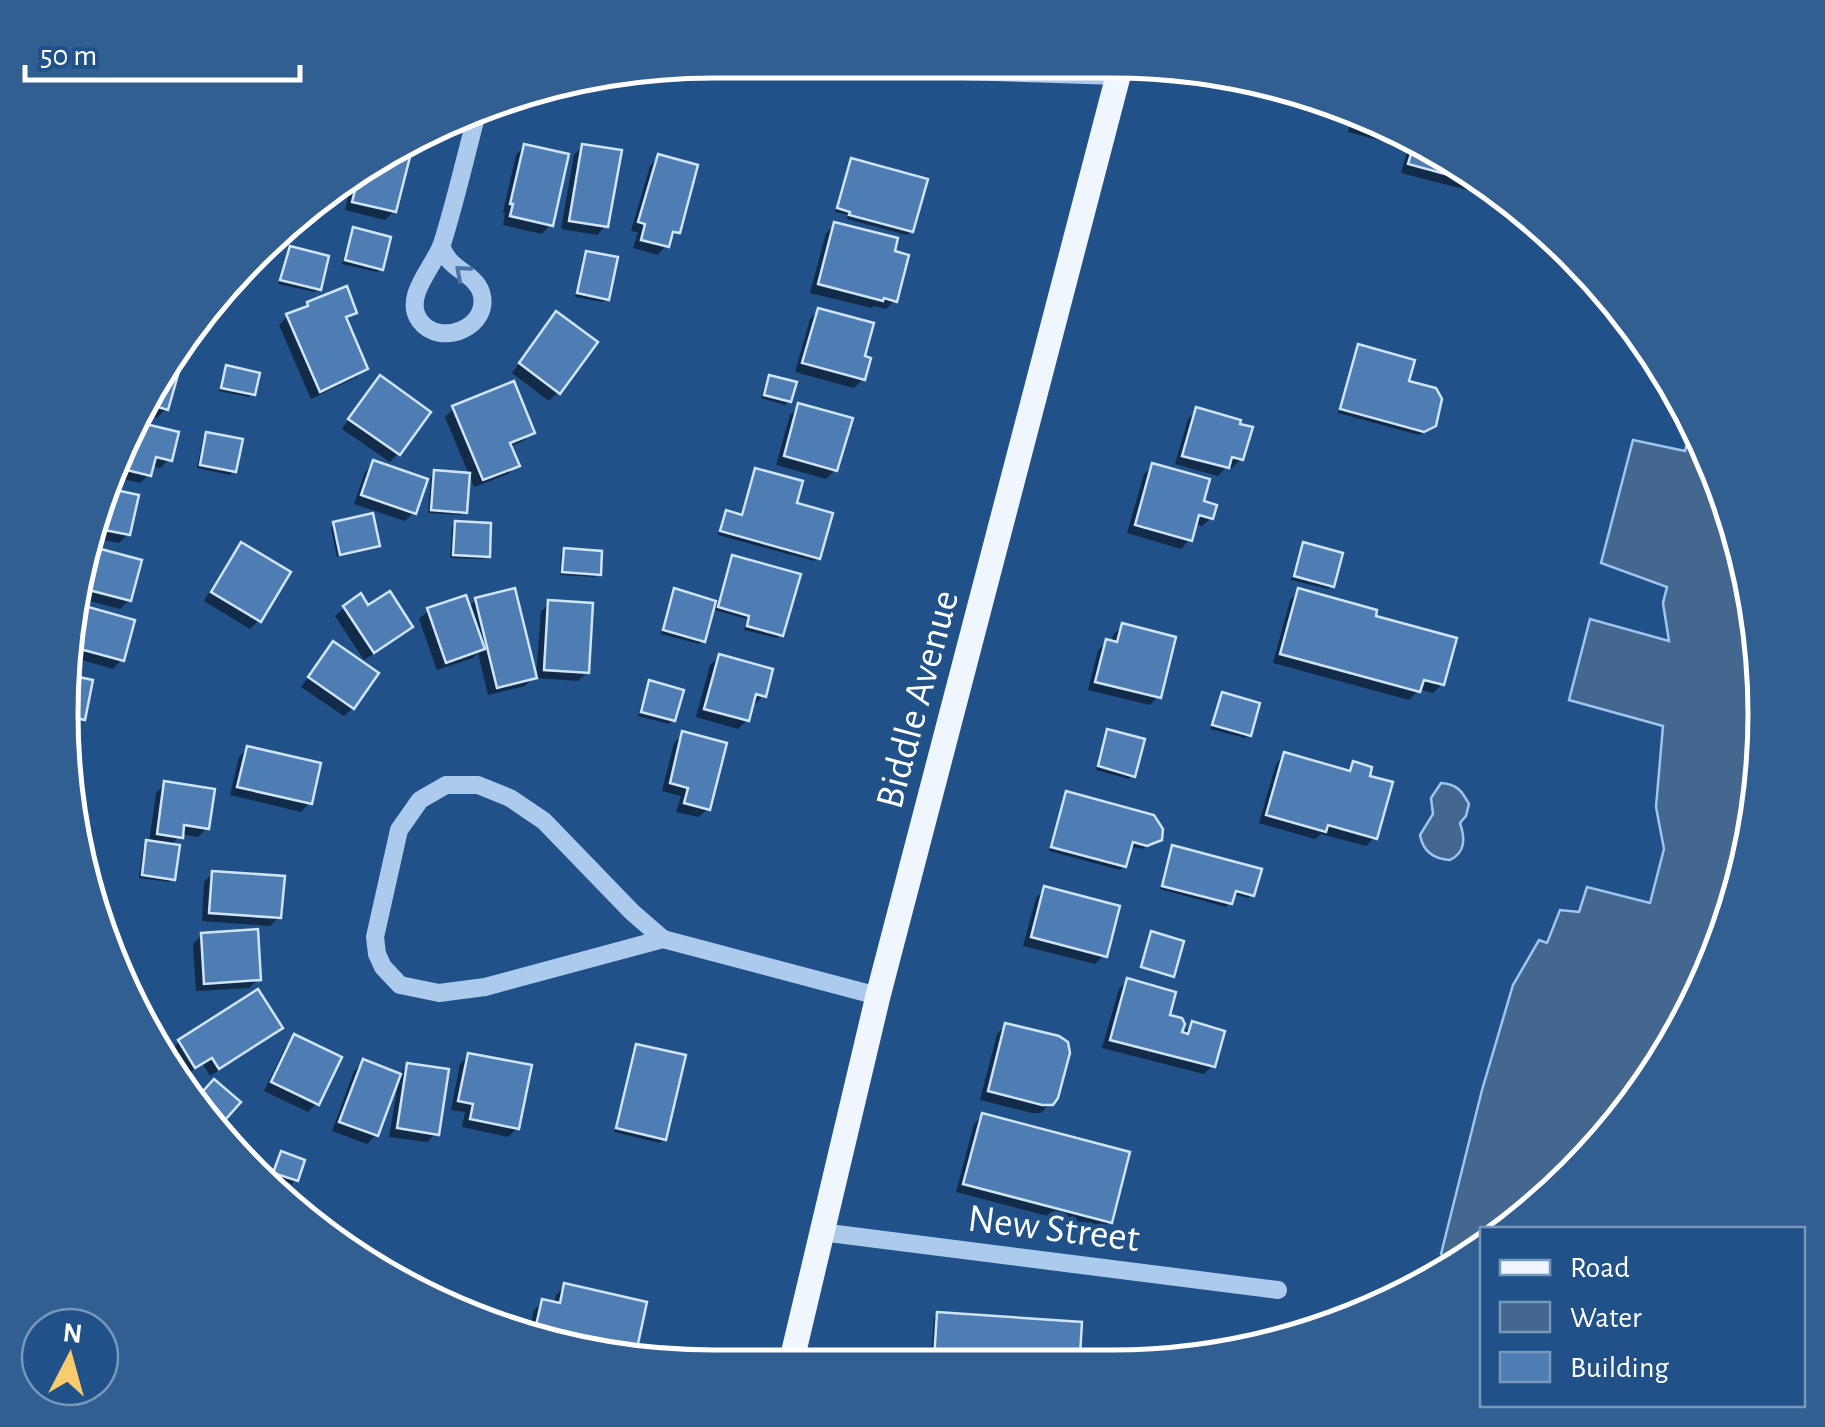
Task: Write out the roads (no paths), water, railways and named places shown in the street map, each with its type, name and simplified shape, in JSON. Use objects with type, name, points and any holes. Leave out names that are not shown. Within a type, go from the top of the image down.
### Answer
[{"type":"main road","name":"Biddle Avenue","points":[[794,1350],[878,996],[1118,77]]},
{"type":"street","points":[[441,246],[450,262],[481,292],[476,321],[464,330],[450,333],[424,326],[415,305],[420,284],[441,246],[474,124]]},
{"type":"street","points":[[663,940],[484,987],[439,993],[400,985],[376,954],[375,937],[399,830],[420,800],[433,792],[446,785],[478,784],[510,798],[544,821],[663,940],[878,996]]},
{"type":"street","name":"New Street","points":[[821,1232],[1278,1290]]},
{"type":"water","points":[[1633,440],[1685,451],[1687,443],[1726,549],[1746,672],[1748,714],[1742,797],[1714,918],[1682,995],[1616,1101],[1531,1192],[1443,1256],[1482,1090],[1513,985],[1539,940],[1547,943],[1560,910],[1579,912],[1587,887],[1650,903],[1664,849],[1656,807],[1663,726],[1569,700],[1590,619],[1669,641],[1663,603],[1667,587],[1601,563]]},
{"type":"water","points":[[1441,783],[1458,789],[1469,804],[1460,823],[1462,849],[1450,860],[1430,854],[1420,835],[1433,814],[1431,798]]}]
